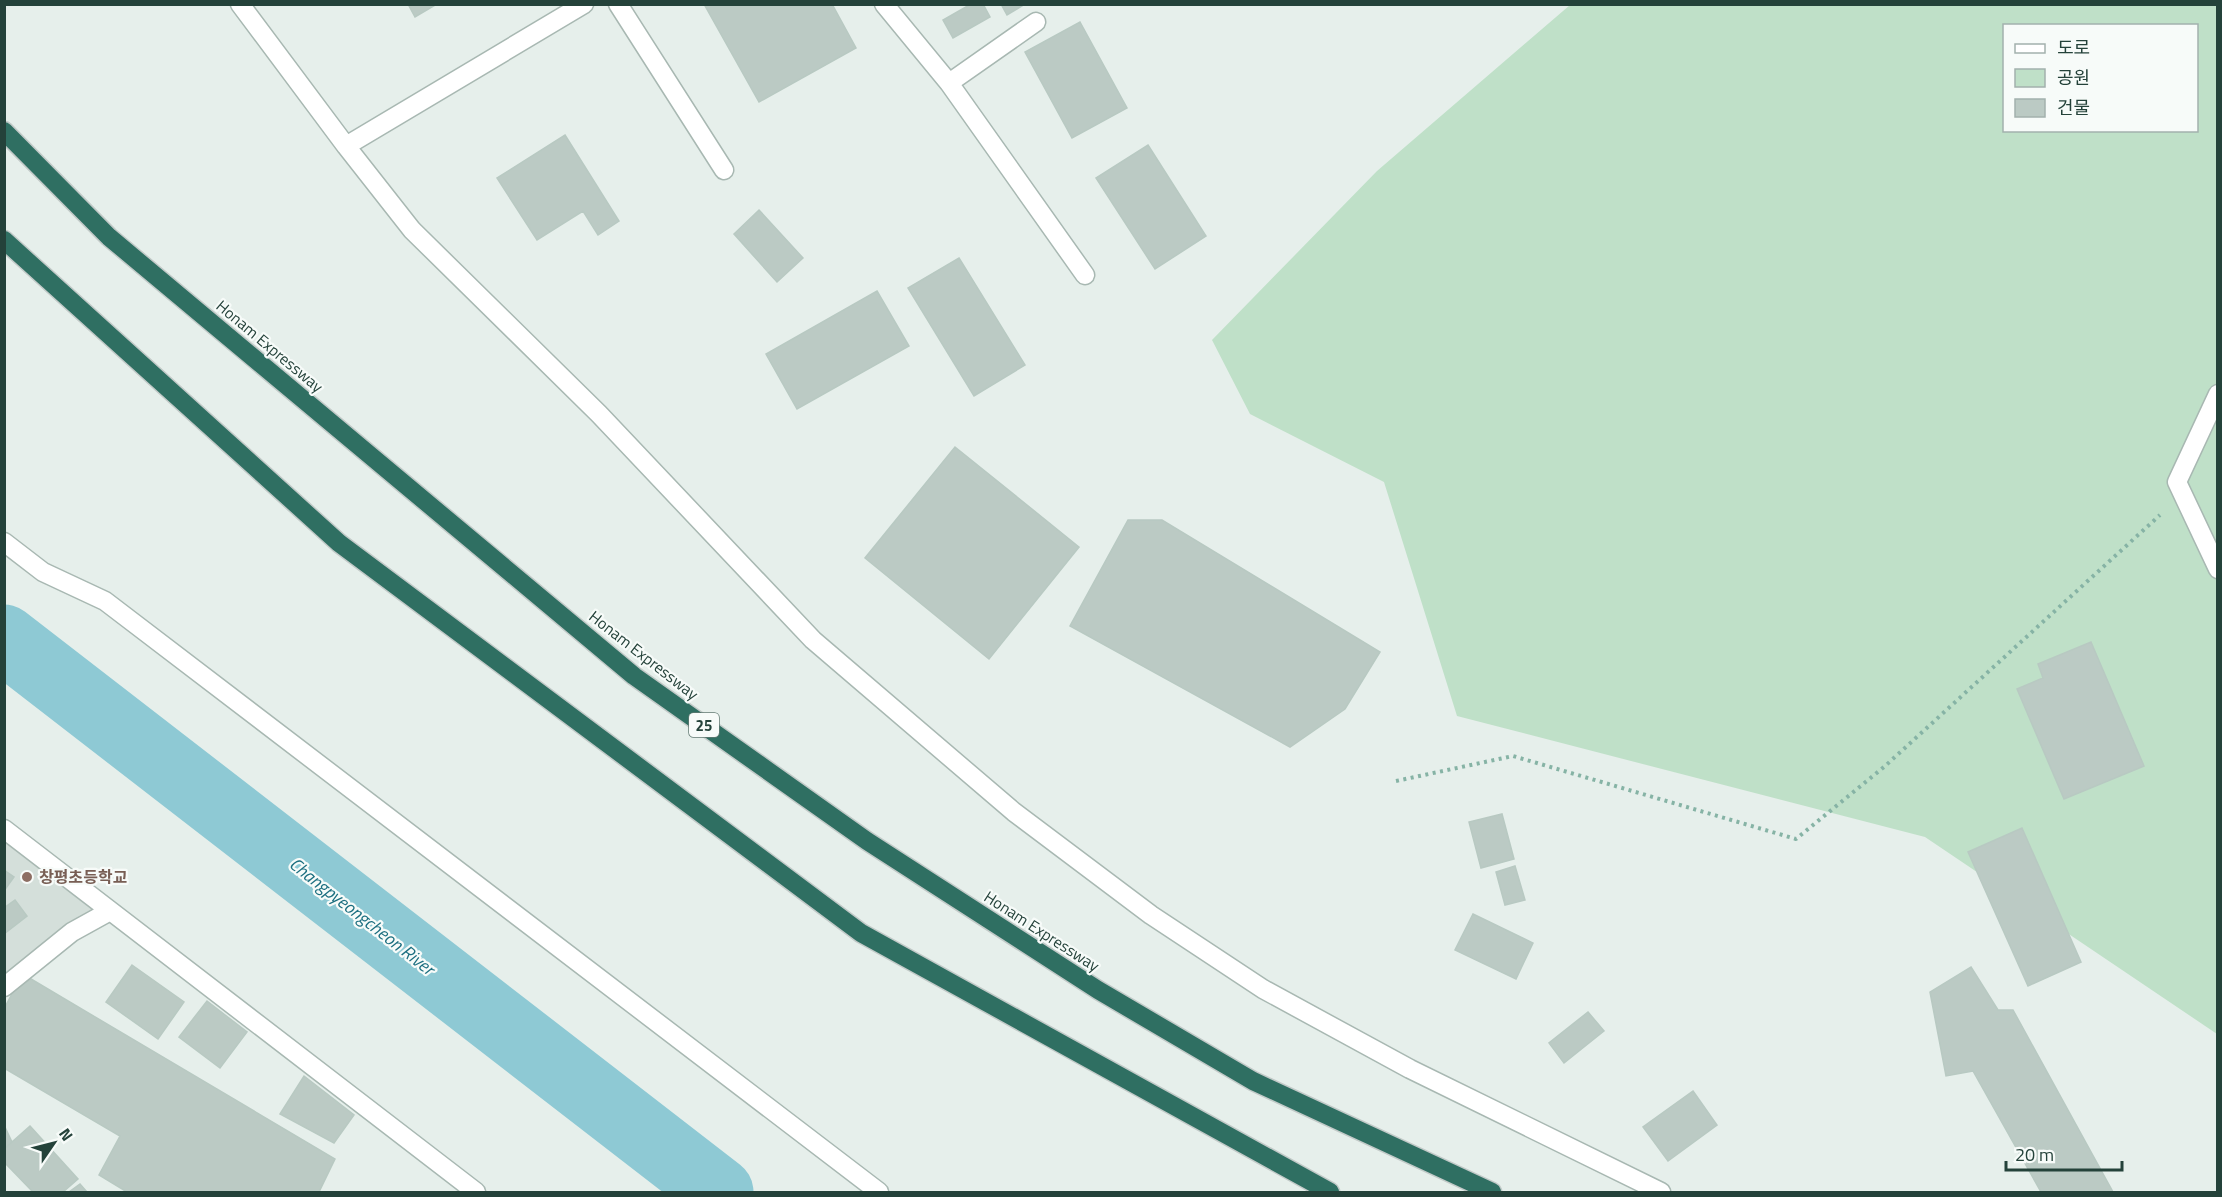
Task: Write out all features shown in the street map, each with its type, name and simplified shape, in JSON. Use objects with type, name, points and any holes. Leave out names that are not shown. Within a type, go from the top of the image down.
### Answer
[{"type":"highway","name":"Honam Expressway","points":[[4,131],[109,237],[644,682],[867,841],[1098,990],[1253,1080],[1492,1192]]},
{"type":"highway","points":[[4,240],[339,543],[861,933],[1330,1192]]},
{"type":"street","points":[[240,4],[412,230],[599,414],[813,640],[1014,812],[1151,915],[1263,989],[1410,1069],[1661,1192]]},
{"type":"street","points":[[346,146],[584,4]]},
{"type":"street","points":[[618,4],[724,170]]},
{"type":"street","points":[[884,4],[949,83],[1085,275]]},
{"type":"street","points":[[949,83],[1036,22]]},
{"type":"street","points":[[2217,394],[2177,482],[2217,569]]},
{"type":"street","points":[[4,542],[44,572],[105,602],[879,1192]]},
{"type":"street","points":[[4,829],[476,1192]]},
{"type":"street","points":[[4,987],[72,932],[110,911]]},
{"type":"path","points":[[1395,781],[1513,756],[1796,839],[1884,767],[2182,494]]},
{"type":"shaded area","name":"창평초등학교","points":[[4,842],[94,911],[5,973],[4,973]]},
{"type":"green space","points":[[1570,5],[2217,5],[2217,1034],[1925,837],[1457,716],[1384,482],[1250,414],[1212,340],[1377,171]]},
{"type":"building","points":[[408,4],[437,4],[415,17]]},
{"type":"building","points":[[704,4],[832,4],[856,48],[759,102]]},
{"type":"building","points":[[971,4],[983,4],[990,17],[953,38],[943,20]]},
{"type":"building","points":[[1001,4],[1025,4],[1007,15]]},
{"type":"building","points":[[1080,22],[1127,108],[1072,138],[1025,52]]},
{"type":"building","points":[[565,135],[619,221],[598,235],[583,211],[537,240],[497,178]]},
{"type":"building","points":[[1148,145],[1206,236],[1155,269],[1096,178]]},
{"type":"building","points":[[759,210],[803,258],[777,282],[734,234]]},
{"type":"building","points":[[959,258],[1025,365],[974,396],[908,288]]},
{"type":"building","points":[[877,291],[909,346],[797,409],[766,354]]},
{"type":"building","points":[[955,447],[1079,547],[989,659],[865,558]]},
{"type":"building","points":[[1128,520],[1162,520],[1380,652],[1345,709],[1290,747],[1070,626]]},
{"type":"building","points":[[2091,642],[2144,766],[2064,799],[2017,689],[2043,678],[2038,664]]},
{"type":"building","points":[[1502,814],[1514,859],[1481,868],[1469,822]]},
{"type":"building","points":[[2022,828],[2081,962],[2028,986],[1968,852]]},
{"type":"building","points":[[1515,866],[1525,900],[1505,905],[1496,872]]},
{"type":"building","points":[[4,870],[14,877],[4,891]]},
{"type":"building","points":[[15,900],[27,916],[4,934],[4,908]]},
{"type":"building","points":[[1473,914],[1533,943],[1516,979],[1455,950]]},
{"type":"building","points":[[132,965],[184,1002],[158,1039],[106,1002]]},
{"type":"building","points":[[1971,967],[1998,1010],[2013,1010],[2113,1192],[2041,1192],[1973,1071],[1946,1076],[1930,992]]},
{"type":"building","points":[[31,979],[335,1159],[319,1192],[127,1192],[99,1175],[120,1136],[4,1068],[4,1009],[14,990]]},
{"type":"building","points":[[207,1001],[247,1032],[220,1068],[179,1037]]},
{"type":"building","points":[[1588,1012],[1604,1031],[1564,1063],[1549,1043]]},
{"type":"building","points":[[304,1076],[354,1115],[334,1143],[280,1114]]},
{"type":"building","points":[[1693,1091],[1717,1125],[1668,1161],[1643,1127]]},
{"type":"building","points":[[4,1125],[12,1142],[4,1149]]},
{"type":"building","points":[[30,1126],[78,1179],[63,1192],[33,1192],[4,1162],[4,1149]]},
{"type":"building","points":[[80,1184],[87,1192],[69,1192]]},
{"type":"waterway","name":"Changpyeongcheon River","points":[[4,639],[719,1192]]},
{"type":"place","name":"창평초등학교","points":[[27,877]]}]
